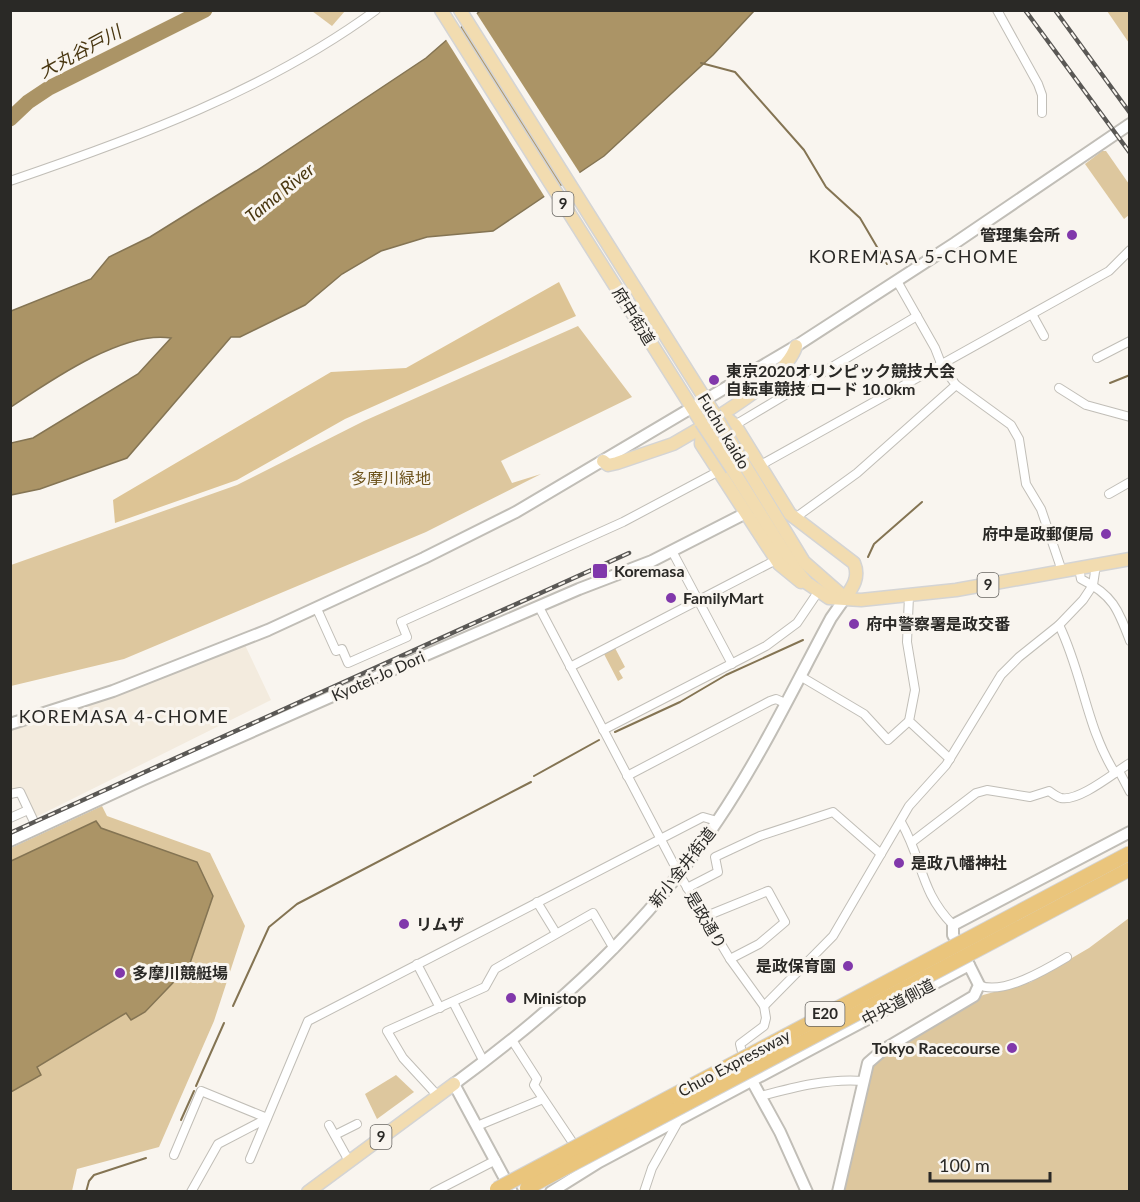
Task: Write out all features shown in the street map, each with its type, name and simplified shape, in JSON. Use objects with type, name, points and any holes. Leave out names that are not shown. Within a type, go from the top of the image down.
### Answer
[{"type":"highway","name":"Chuo Expressway","points":[[497,1189],[1130,853]]},
{"type":"highway","name":"Chuo Expressway","points":[[527,1188],[1130,869]]},
{"type":"main road","name":"府中街道","points":[[441,10],[692,408],[709,419]]},
{"type":"main road","name":"Fuchu kaido","points":[[460,10],[702,394],[709,419],[738,466],[804,562],[846,598]]},
{"type":"main road","points":[[603,462],[608,465],[617,463],[684,438],[709,419],[735,405],[793,358],[796,345]]},
{"type":"main road","points":[[735,405],[732,423],[795,518],[854,563],[857,576],[846,598]]},
{"type":"main road","points":[[709,419],[732,423]]},
{"type":"main road","points":[[709,419],[700,435],[701,444],[776,560],[789,574],[816,590]]},
{"type":"main road","points":[[684,438],[701,444]]},
{"type":"main road","name":"9","points":[[738,466],[795,569],[816,590],[829,598],[861,600],[909,596],[1130,560]]},
{"type":"main road","name":"9","points":[[308,1191],[454,1084]]},
{"type":"street","points":[[10,181],[204,107],[303,56],[376,10]]},
{"type":"street","points":[[997,10],[1038,84],[1042,95],[1042,113]]},
{"type":"street","points":[[10,724],[113,691],[317,609],[507,516],[692,408],[702,394],[796,345],[897,282],[1130,124]]},
{"type":"street","points":[[759,466],[1033,316],[1109,271],[1130,250]]},
{"type":"street","points":[[897,282],[935,348],[942,366],[956,385],[1011,425],[1019,439],[1026,484],[1041,509],[1062,572]]},
{"type":"street","points":[[732,423],[916,316]]},
{"type":"street","points":[[1033,316],[1044,336]]},
{"type":"street","points":[[1097,358],[1130,341]]},
{"type":"street","points":[[795,518],[857,473],[956,385]]},
{"type":"street","points":[[1059,388],[1086,405],[1130,417]]},
{"type":"street","points":[[317,609],[336,651],[342,648],[348,663],[407,637],[401,622],[623,522],[719,471]]},
{"type":"street","points":[[1109,494],[1130,482]]},
{"type":"street","name":"Kyotei-Jo Dori","points":[[10,841],[163,770],[672,551],[746,513]]},
{"type":"street","points":[[672,551],[732,664]]},
{"type":"street","points":[[570,667],[776,560]]},
{"type":"street","points":[[807,1191],[752,1081],[739,1048],[744,1039],[764,1026],[766,1018],[764,1006],[833,936],[909,806],[950,759],[1006,669],[1059,625],[1093,585],[1096,566]]},
{"type":"street","points":[[1079,568],[1081,579],[1093,585],[1115,604],[1130,641]]},
{"type":"street","points":[[603,730],[766,646],[797,623],[816,590]]},
{"type":"street","points":[[800,676],[864,714],[888,740],[909,721],[915,690],[907,642],[909,596]]},
{"type":"street","name":"新小金井街道","points":[[454,1084],[563,998],[614,949],[679,874],[717,821],[754,761],[831,618],[846,598]]},
{"type":"street","name":"是政通り","points":[[539,607],[679,874],[730,959],[764,1006]]},
{"type":"street","points":[[1059,625],[1073,657],[1092,726],[1130,792]]},
{"type":"street","points":[[627,776],[770,701],[776,699],[785,703]]},
{"type":"street","points":[[909,721],[950,759]]},
{"type":"street","points":[[912,842],[976,794],[987,790],[1030,797],[1049,791],[1064,799],[1092,788],[1130,764]]},
{"type":"street","points":[[10,794],[20,792],[37,828]]},
{"type":"street","points":[[10,818],[28,810]]},
{"type":"street","points":[[687,888],[718,872],[715,857],[760,836],[833,812],[880,854]]},
{"type":"street","points":[[250,1159],[308,1021],[660,838],[703,817],[717,821]]},
{"type":"street","points":[[901,822],[912,842],[927,892],[953,925],[952,935],[979,985],[987,989],[1032,977],[1067,957]]},
{"type":"street","points":[[953,925],[1130,832]]},
{"type":"street","points":[[704,917],[768,891],[785,922],[759,944],[730,959]]},
{"type":"street","points":[[537,902],[556,933]]},
{"type":"street","points":[[438,1096],[403,1058],[387,1031],[485,987],[495,969],[592,913],[614,949]]},
{"type":"street","points":[[417,964],[440,1008]]},
{"type":"street","name":"中央道側道","points":[[551,1191],[590,1167],[969,965]]},
{"type":"street","points":[[838,1191],[868,1063],[876,1055],[974,996],[979,985]]},
{"type":"street","points":[[453,1002],[484,1062]]},
{"type":"street","points":[[512,1040],[537,1079],[534,1084],[543,1099],[590,1167]]},
{"type":"street","points":[[761,1096],[809,1084],[829,1084],[846,1079],[864,1081]]},
{"type":"street","points":[[454,1084],[512,1191]]},
{"type":"street","points":[[174,1155],[201,1091],[267,1118]]},
{"type":"street","points":[[477,1126],[543,1099]]},
{"type":"street","points":[[191,1191],[218,1144],[267,1118]]},
{"type":"street","points":[[644,1191],[652,1168],[680,1120]]},
{"type":"street","points":[[335,1136],[357,1124]]},
{"type":"street","points":[[329,1125],[349,1161]]},
{"type":"street","points":[[434,1191],[496,1160]]},
{"type":"shaded area","points":[[559,282],[576,316],[345,419],[237,480],[115,523],[113,500],[331,372],[406,368]]},
{"type":"shaded area","points":[[245,645],[271,700],[36,817],[22,787],[11,790],[11,728],[83,707]]},
{"type":"green space","points":[[312,11],[345,11],[332,26]]},
{"type":"green space","points":[[1107,11],[1129,11],[1129,43]]},
{"type":"green space","points":[[1102,151],[1106,151],[1129,184],[1129,215],[1124,219],[1085,164]]},
{"type":"green space","name":"多摩川緑地","points":[[578,326],[632,397],[501,461],[512,483],[541,474],[426,532],[124,659],[11,686],[11,565],[237,485],[364,421]]},
{"type":"green space","points":[[615,648],[625,667],[619,671],[623,678],[618,681],[604,654]]},
{"type":"green space","name":"多摩川競艇場","points":[[102,806],[107,816],[210,853],[245,926],[214,1021],[159,1147],[77,1169],[72,1191],[11,1192],[11,848]]},
{"type":"green space","name":"Tokyo Racecourse","points":[[1129,918],[1129,1191],[842,1192],[873,1062],[983,995],[1031,982],[1089,948]]},
{"type":"green space","points":[[396,1075],[414,1092],[377,1119],[365,1094]]},
{"type":"water","name":"Tama River","points":[[480,11],[754,11],[713,55],[604,156],[493,231],[427,237],[381,251],[342,274],[305,305],[240,337],[231,337],[127,458],[40,489],[11,495],[11,443],[33,438],[138,374],[171,338],[152,338],[110,349],[66,372],[11,407],[11,311],[91,279],[109,257],[150,237],[256,171],[426,58]]},
{"type":"water","points":[[96,821],[101,828],[197,862],[213,896],[189,966],[145,1012],[131,1020],[126,1013],[37,1067],[41,1075],[11,1092],[11,861]]},
{"type":"pier","points":[[475,11],[581,175],[564,187],[462,23]]},
{"type":"pier","points":[[458,26],[561,189],[546,199],[445,38]]},
{"type":"waterway","name":"大丸谷戸川","points":[[10,119],[28,102],[49,88],[205,10]]},
{"type":"waterway","points":[[701,63],[735,72],[804,150],[826,187],[860,218],[887,264]]},
{"type":"waterway","points":[[1110,383],[1130,375]]},
{"type":"waterway","points":[[868,557],[874,544],[922,502]]},
{"type":"waterway","points":[[615,732],[680,702],[726,675],[803,640]]},
{"type":"waterway","points":[[534,776],[599,740]]},
{"type":"waterway","points":[[233,1006],[269,927],[297,904],[531,782]]},
{"type":"waterway","points":[[196,1086],[224,1023]]},
{"type":"waterway","points":[[181,1120],[194,1091]]},
{"type":"waterway","points":[[86,1192],[89,1181],[94,1175],[146,1158]]},
{"type":"railway","points":[[1025,10],[1130,153]]},
{"type":"railway","points":[[1055,10],[1130,113]]},
{"type":"railway","points":[[10,833],[629,553]]},
{"type":"place","name":"管理集会所","points":[[1072,235]]},
{"type":"place","name":"東京2020オリンピック競技大会 自転車競技 ロード 10.0km","points":[[714,380]]},
{"type":"place","name":"府中是政郵便局","points":[[1106,534]]},
{"type":"place","name":"Koremasa","points":[[600,571]]},
{"type":"place","name":"FamilyMart","points":[[671,598]]},
{"type":"place","name":"府中警察署是政交番","points":[[854,624]]},
{"type":"place","name":"是政八幡神社","points":[[899,863]]},
{"type":"place","name":"リムザ","points":[[404,924]]},
{"type":"place","name":"是政保育園","points":[[848,966]]},
{"type":"place","name":"多摩川競艇場","points":[[120,973]]},
{"type":"place","name":"Ministop","points":[[511,998]]},
{"type":"place","name":"Tokyo Racecourse","points":[[1012,1048]]},
{"type":"district","name":"KOREMASA 5-CHOME","points":[[914,257]]},
{"type":"district","name":"KOREMASA 4-CHOME","points":[[124,717]]}]
